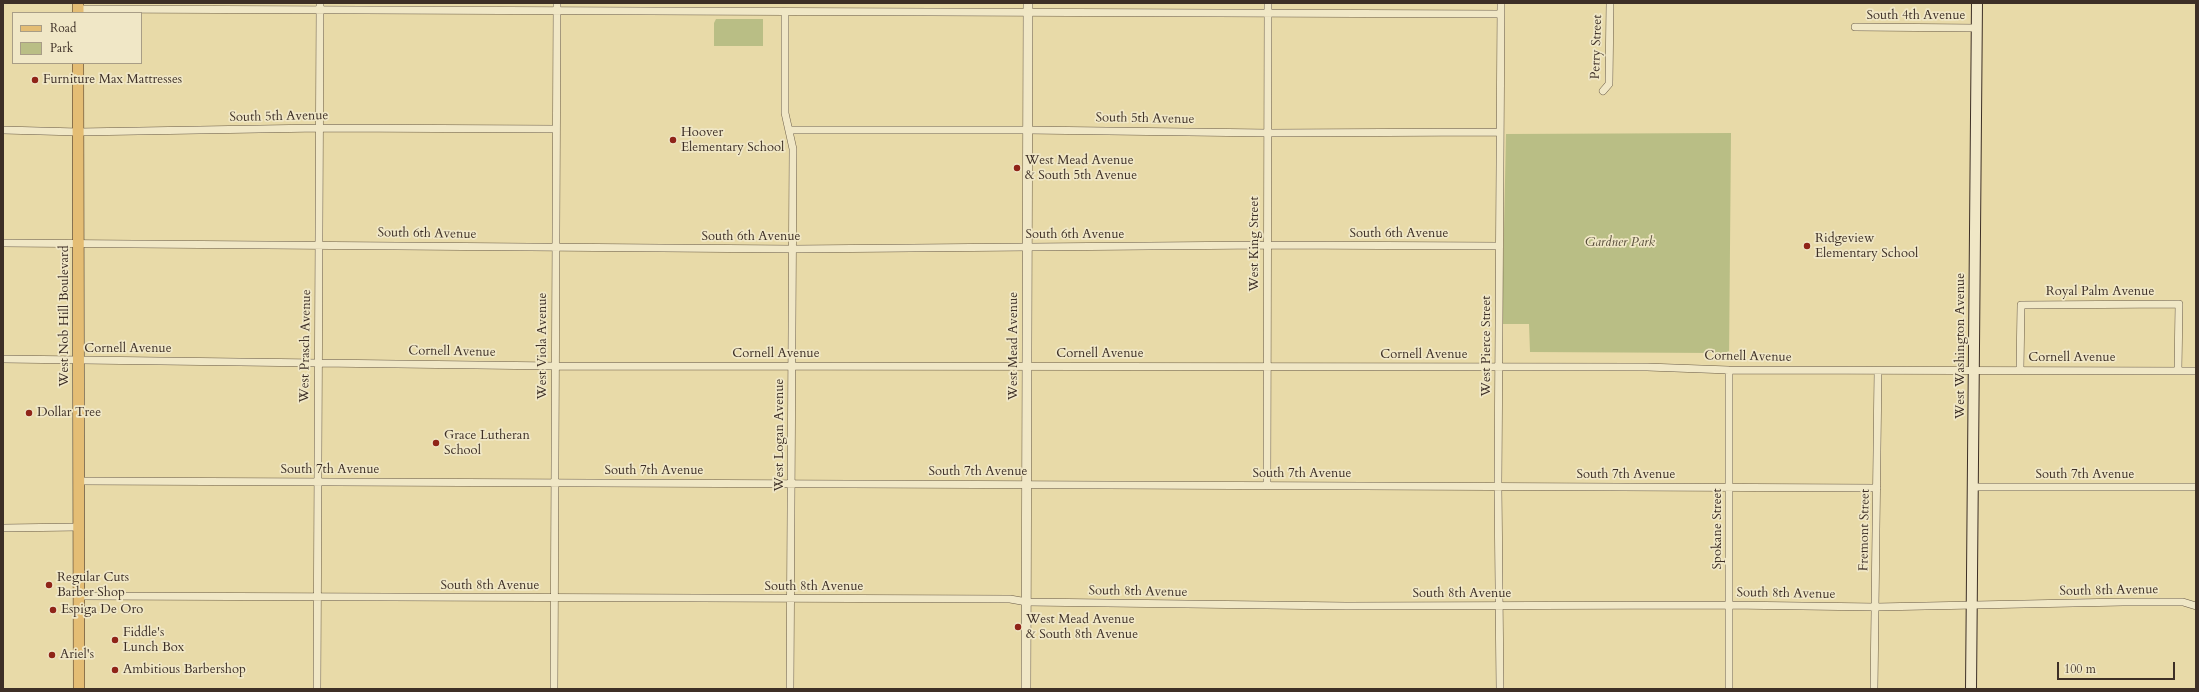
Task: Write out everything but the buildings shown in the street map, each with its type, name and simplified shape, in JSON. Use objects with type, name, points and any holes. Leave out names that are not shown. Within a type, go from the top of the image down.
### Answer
[{"type":"main road","name":"West Washington Avenue","points":[[1971,689],[1977,3]]},
{"type":"main road","name":"West Nob Hill Boulevard","points":[[78,64],[79,689]]},
{"type":"street","name":"West Prasch Avenue","points":[[317,689],[316,482],[320,3]]},
{"type":"street","name":"West Viola Avenue","points":[[554,689],[557,3]]},
{"type":"street","name":"West King Street","points":[[1267,486],[1268,367],[1266,246],[1268,3]]},
{"type":"street","name":"West Pierce Street","points":[[1500,689],[1498,486],[1501,3]]},
{"type":"street","name":"Perry Street","points":[[1602,91],[1609,84],[1610,3]]},
{"type":"street","points":[[78,8],[321,12],[557,11],[785,13],[1028,7],[1268,15],[1501,14]]},
{"type":"street","name":"West Mead Avenue","points":[[1026,689],[1026,247],[1028,7]]},
{"type":"street","name":"West Logan Avenue","points":[[785,13],[785,113],[793,149],[792,484],[789,599],[790,689]]},
{"type":"street","name":"South 4th Avenue","points":[[1855,27],[1977,28]]},
{"type":"street","name":"South 5th Avenue","points":[[3,130],[78,132],[320,128],[556,128]]},
{"type":"street","name":"South 5th Avenue","points":[[789,130],[1027,130],[1268,133],[1500,132]]},
{"type":"street","name":"South 6th Avenue","points":[[3,243],[319,244],[556,248],[793,249],[1499,246]]},
{"type":"street","name":"Royal Palm Avenue","points":[[2020,370],[2020,305],[2179,304],[2178,371]]},
{"type":"street","name":"Cornell Avenue","points":[[3,359],[555,366],[1647,367],[1730,370],[2196,371]]},
{"type":"street","name":"Spokane Street","points":[[1729,689],[1730,370]]},
{"type":"street","name":"Fremont Street","points":[[1874,689],[1878,371]]},
{"type":"street","name":"South 7th Avenue","points":[[79,481],[1877,488]]},
{"type":"street","name":"South 7th Avenue","points":[[1973,487],[2196,487]]},
{"type":"street","points":[[3,528],[79,527]]},
{"type":"street","name":"South 8th Avenue","points":[[79,596],[1010,599],[1027,602],[1346,606],[1730,605],[1876,607],[2183,602],[2196,606]]},
{"type":"green space","points":[[716,19],[763,19],[763,46],[714,46],[714,23]]},
{"type":"green space","name":"Gardner Park","points":[[1731,133],[1729,361],[1716,353],[1530,352],[1529,324],[1502,324],[1506,134]]},
{"type":"place","name":"Furniture Max Mattresses","points":[[35,80]]},
{"type":"place","name":"Hoover Elementary School","points":[[673,140]]},
{"type":"place","name":"West Mead Avenue & South 5th Avenue","points":[[1017,168]]},
{"type":"place","name":"Ridgeview Elementary School","points":[[1807,246]]},
{"type":"place","name":"Dollar Tree","points":[[29,413]]},
{"type":"place","name":"Grace Lutheran School","points":[[436,443]]},
{"type":"place","name":"Regular Cuts Barber Shop","points":[[49,585]]},
{"type":"place","name":"Espiga De Oro","points":[[53,610]]},
{"type":"place","name":"West Mead Avenue & South 8th Avenue","points":[[1018,627]]},
{"type":"place","name":"Fiddle's Lunch Box","points":[[115,640]]},
{"type":"place","name":"Ariel's","points":[[52,655]]},
{"type":"place","name":"Ambitious Barbershop","points":[[115,670]]}]
